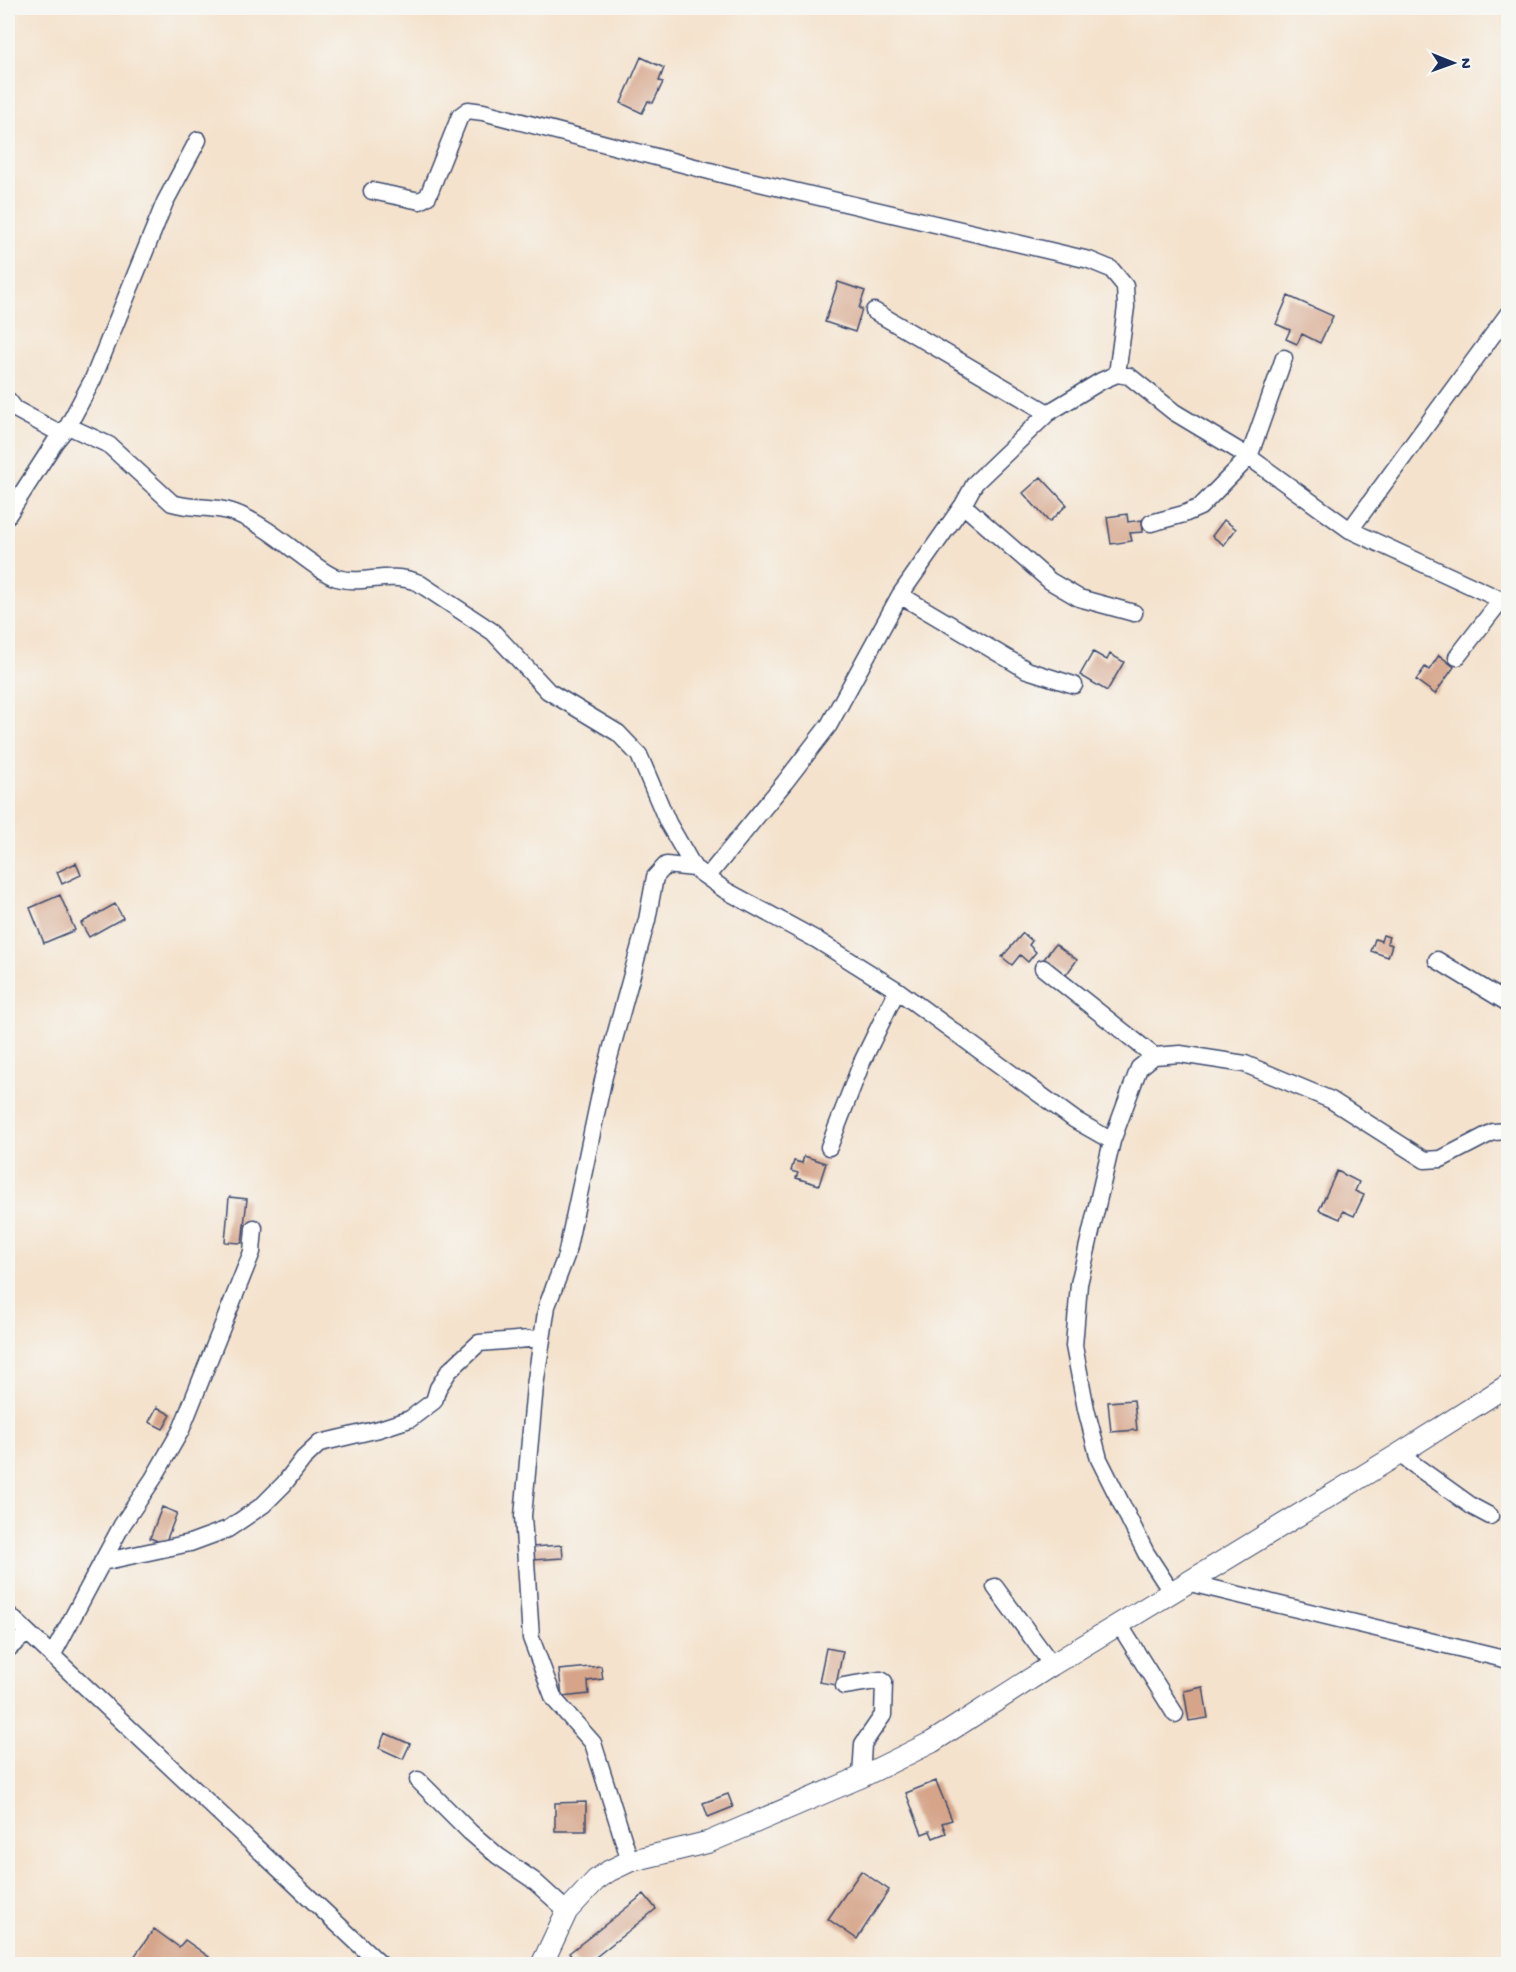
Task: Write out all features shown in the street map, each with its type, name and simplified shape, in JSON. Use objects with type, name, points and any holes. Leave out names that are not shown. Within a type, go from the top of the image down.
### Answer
[{"type":"street","points":[[372,191],[420,201],[428,196],[460,116],[468,110],[494,114],[775,187],[1089,260],[1111,269],[1125,286],[1126,307],[1117,374]]},
{"type":"street","points":[[8,515],[65,430],[93,379],[165,202],[198,140]]},
{"type":"street","points":[[874,311],[1048,413]]},
{"type":"street","points":[[1350,530],[1509,314]]},
{"type":"street","points":[[1151,522],[1184,514],[1200,507],[1249,457],[1284,357]]},
{"type":"street","points":[[701,872],[785,782],[828,725],[900,595],[963,505],[975,483],[1048,413],[1117,374],[1129,376],[1174,412],[1249,457],[1350,530],[1505,601],[1457,657]]},
{"type":"street","points":[[8,400],[15,409],[109,445],[172,503],[185,507],[220,509],[240,515],[330,576],[339,579],[352,581],[389,576],[411,580],[493,632],[548,691],[618,733],[639,755],[668,823],[701,872],[725,890],[817,940],[897,990],[1076,1120],[1112,1141]]},
{"type":"street","points":[[963,505],[1050,581],[1079,598],[1134,614]]},
{"type":"street","points":[[900,595],[1027,670],[1074,685]]},
{"type":"street","points":[[630,1861],[593,1743],[554,1699],[531,1638],[523,1516],[535,1386],[547,1306],[566,1256],[604,1076],[647,920],[655,876],[666,865],[701,872]]},
{"type":"street","points":[[1437,960],[1509,1003]]},
{"type":"street","points":[[1043,968],[1154,1056]]},
{"type":"street","points":[[829,1147],[862,1062],[897,990]]},
{"type":"street","points":[[1509,1131],[1493,1132],[1441,1159],[1425,1160],[1331,1100],[1245,1064],[1180,1054],[1154,1056],[1139,1068],[1112,1141],[1079,1284],[1074,1346],[1086,1409],[1099,1459],[1146,1553],[1179,1587],[1509,1660]]},
{"type":"street","points":[[52,1656],[122,1525],[153,1479],[181,1430],[252,1252],[254,1228]]},
{"type":"street","points":[[102,1562],[190,1543],[228,1529],[263,1505],[320,1443],[410,1419],[434,1401],[438,1388],[449,1371],[479,1343],[541,1338]]},
{"type":"street","points":[[542,1965],[567,1911],[596,1880],[609,1871],[630,1861],[709,1842],[861,1777],[932,1742],[1052,1665],[1509,1385]]},
{"type":"street","points":[[1399,1454],[1473,1507],[1490,1516]]},
{"type":"street","points":[[995,1587],[1052,1665]]},
{"type":"street","points":[[8,1614],[380,1965]]},
{"type":"street","points":[[1119,1624],[1176,1714]]},
{"type":"street","points":[[8,1649],[27,1633]]},
{"type":"street","points":[[844,1686],[881,1680],[884,1682],[883,1715],[863,1744],[861,1777]]},
{"type":"street","points":[[418,1780],[470,1832],[498,1856],[532,1880],[567,1911]]},
{"type":"building","points":[[641,57],[664,68],[659,81],[663,82],[653,103],[648,101],[642,113],[621,103]]},
{"type":"building","points":[[838,282],[865,291],[859,308],[862,309],[855,332],[825,322]]},
{"type":"building","points":[[1288,296],[1333,316],[1320,343],[1302,334],[1297,344],[1286,339],[1290,330],[1276,324]]},
{"type":"building","points":[[1041,477],[1067,505],[1049,522],[1023,493]]},
{"type":"building","points":[[1127,514],[1128,522],[1142,520],[1143,532],[1130,533],[1132,541],[1111,544],[1107,517]]},
{"type":"building","points":[[1224,520],[1236,529],[1224,545],[1212,536]]},
{"type":"building","points":[[1093,652],[1107,660],[1110,654],[1124,662],[1107,691],[1080,675]]},
{"type":"building","points":[[1439,655],[1454,667],[1435,694],[1416,680],[1425,667],[1429,670]]},
{"type":"building","points":[[76,863],[81,875],[62,884],[57,872]]},
{"type":"building","points":[[60,895],[75,930],[44,943],[30,908]]},
{"type":"building","points":[[115,904],[123,918],[89,937],[81,923]]},
{"type":"building","points":[[1023,933],[1032,941],[1029,945],[1036,952],[1028,962],[1020,955],[1012,965],[1002,957]]},
{"type":"building","points":[[1383,935],[1389,937],[1387,943],[1392,945],[1388,957],[1371,951],[1375,939],[1381,941]]},
{"type":"building","points":[[1055,944],[1077,960],[1066,975],[1044,959]]},
{"type":"building","points":[[804,1156],[826,1163],[819,1185],[796,1178],[798,1173],[791,1171],[794,1161],[802,1163]]},
{"type":"building","points":[[1337,1171],[1359,1182],[1355,1191],[1364,1195],[1354,1216],[1343,1211],[1340,1219],[1319,1210]]},
{"type":"building","points":[[229,1197],[247,1199],[242,1243],[225,1242]]},
{"type":"building","points":[[1134,1400],[1137,1430],[1111,1432],[1108,1402]]},
{"type":"building","points":[[157,1407],[171,1415],[163,1429],[149,1422]]},
{"type":"building","points":[[162,1507],[177,1513],[165,1544],[150,1538]]},
{"type":"building","points":[[562,1545],[563,1558],[532,1560],[532,1547]]},
{"type":"building","points":[[826,1648],[843,1651],[836,1685],[819,1682]]},
{"type":"building","points":[[601,1666],[603,1679],[588,1681],[589,1694],[562,1697],[559,1670]]},
{"type":"building","points":[[1203,1687],[1208,1718],[1189,1721],[1184,1691]]},
{"type":"building","points":[[385,1733],[410,1744],[403,1759],[379,1748]]},
{"type":"building","points":[[936,1781],[952,1820],[942,1823],[946,1833],[933,1838],[930,1831],[922,1834],[906,1793]]},
{"type":"building","points":[[728,1794],[733,1807],[708,1817],[703,1803]]},
{"type":"building","points":[[586,1802],[586,1831],[555,1831],[555,1803]]},
{"type":"building","points":[[861,1871],[889,1890],[857,1939],[828,1919]]},
{"type":"building","points":[[644,1894],[656,1909],[587,1964],[578,1964],[569,1953]]},
{"type":"building","points":[[154,1929],[179,1947],[185,1940],[209,1957],[204,1964],[156,1964],[151,1961],[148,1964],[129,1964]]}]
